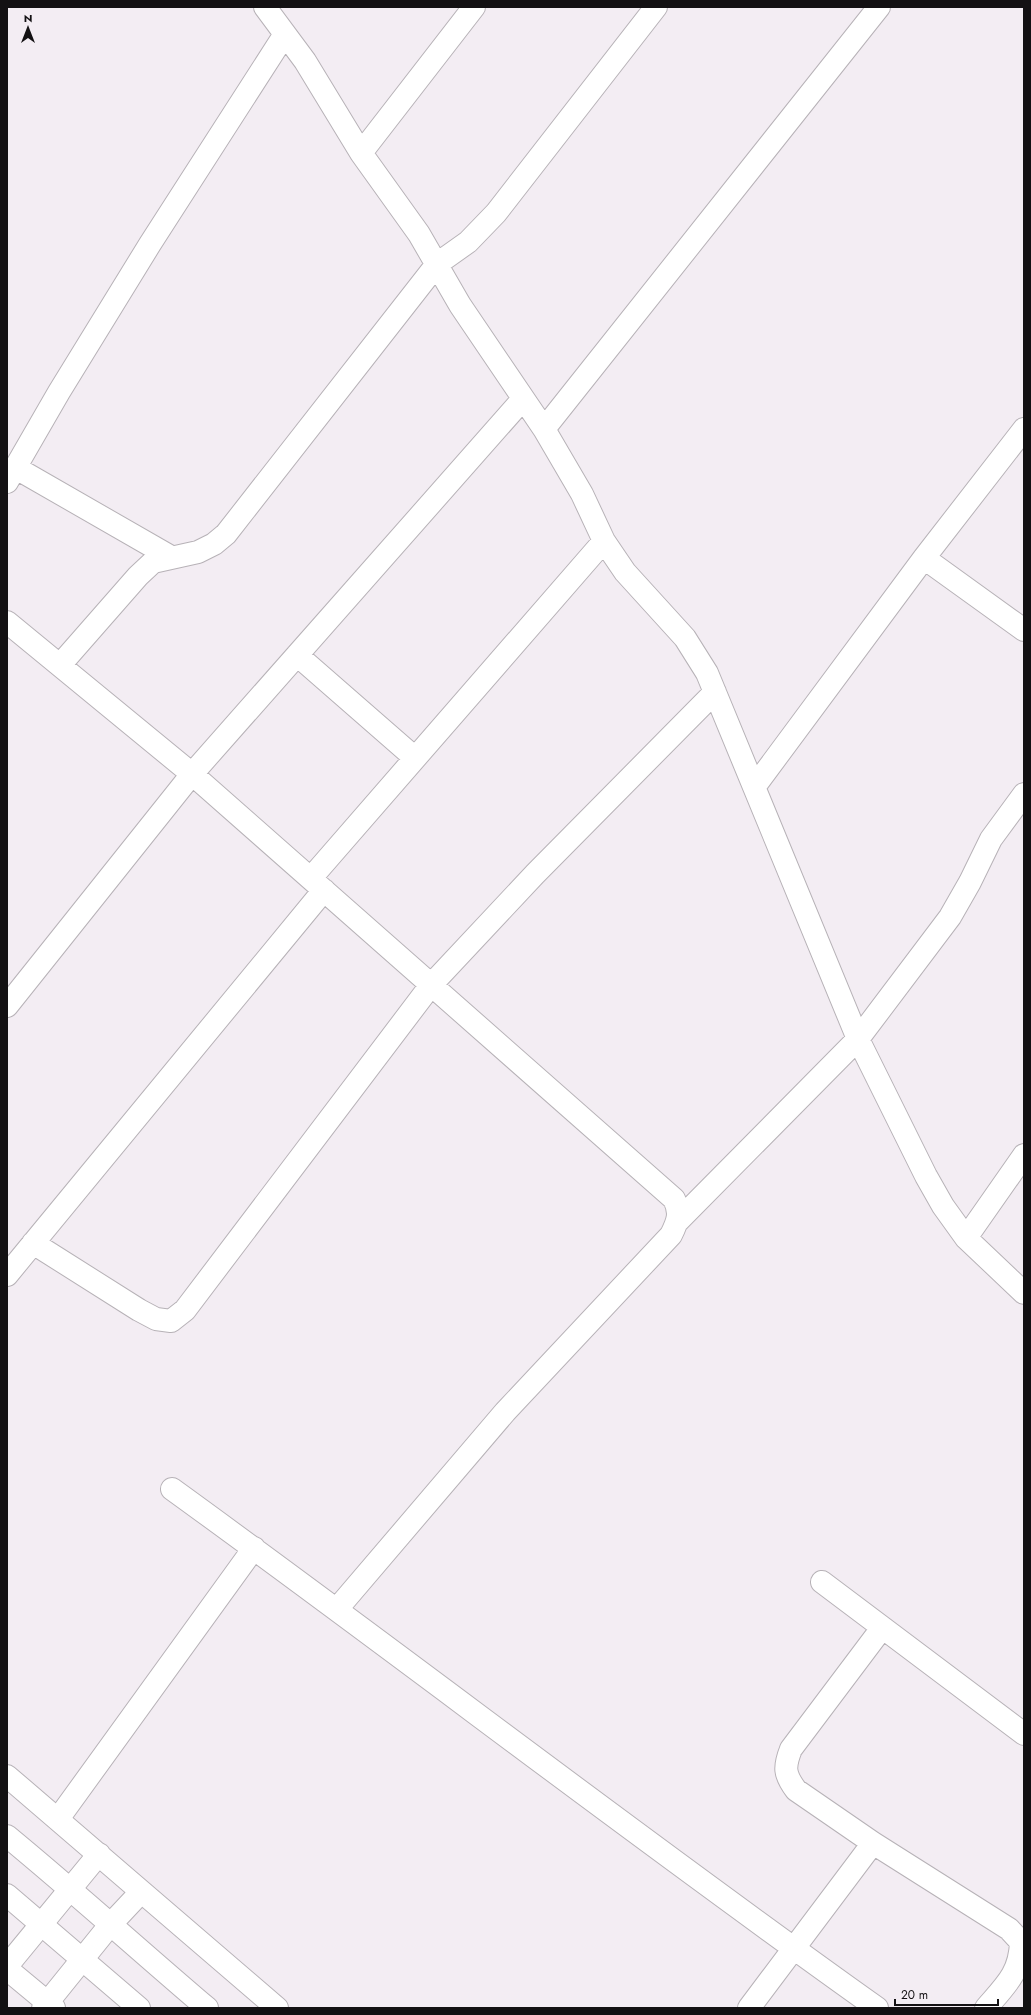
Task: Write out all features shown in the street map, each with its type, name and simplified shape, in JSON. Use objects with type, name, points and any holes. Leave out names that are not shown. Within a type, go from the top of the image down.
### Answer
[{"type":"street","points":[[361,153],[474,7]]},
{"type":"street","points":[[60,665],[138,576],[153,562],[198,552],[214,544],[226,534],[437,264],[468,242],[496,213],[656,7]]},
{"type":"street","points":[[544,429],[879,7]]},
{"type":"street","points":[[268,8],[305,61],[361,153],[419,234],[460,305],[544,429],[582,494],[604,540],[625,572],[685,638],[707,673],[755,786],[858,1039],[926,1176],[943,1206],[966,1238],[1024,1293]]},
{"type":"street","points":[[171,557],[11,475],[58,392],[285,34]]},
{"type":"street","points":[[7,1006],[192,774],[523,399]]},
{"type":"street","points":[[755,786],[924,558],[1024,429]]},
{"type":"street","points":[[7,1275],[415,758],[604,540]]},
{"type":"street","points":[[924,558],[1024,630]]},
{"type":"street","points":[[7,622],[192,774],[674,1199],[678,1208],[678,1221]]},
{"type":"street","points":[[297,655],[415,758]]},
{"type":"street","points":[[32,1243],[139,1310],[156,1319],[171,1321],[185,1310],[431,985],[535,874],[715,692]]},
{"type":"street","points":[[337,1609],[504,1412],[671,1235],[678,1221],[858,1039],[950,917],[970,882],[991,839],[1024,794]]},
{"type":"street","points":[[966,1238],[1024,1155]]},
{"type":"street","points":[[172,1489],[337,1609],[793,1948],[877,2008]]},
{"type":"street","points":[[58,1819],[254,1548]]},
{"type":"street","points":[[822,1582],[1024,1734]]},
{"type":"street","points":[[882,1628],[790,1749],[786,1763],[787,1778],[796,1790],[873,1843],[1009,1929],[1021,1942],[1020,1960],[1010,1980],[986,2008]]},
{"type":"street","points":[[7,1776],[277,2008]]},
{"type":"street","points":[[7,1836],[71,1888],[110,1925],[207,2008]]},
{"type":"street","points":[[749,2008],[873,1843]]},
{"type":"street","points":[[99,1854],[7,1967],[48,2006],[110,1925],[141,1892]]},
{"type":"street","points":[[7,1895],[139,2008]]}]
